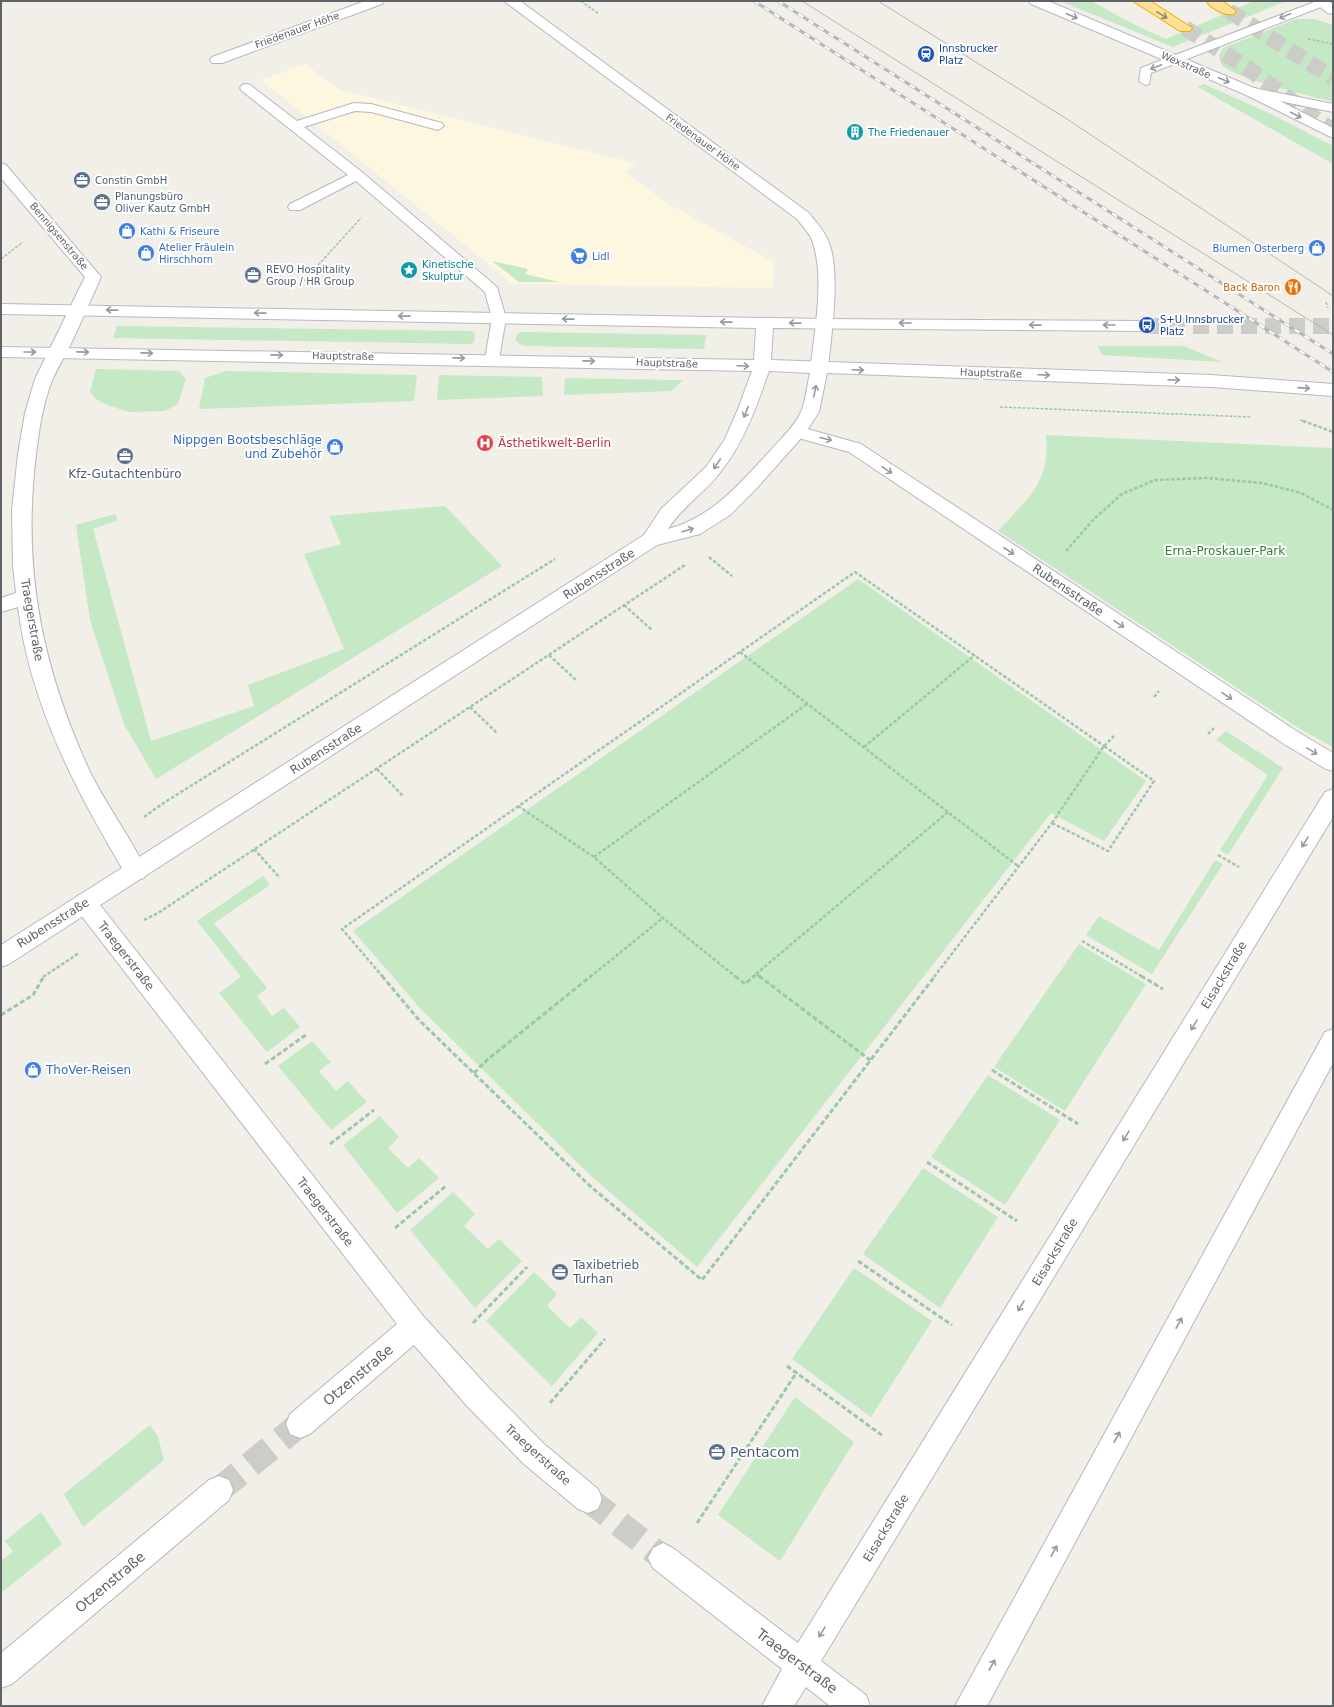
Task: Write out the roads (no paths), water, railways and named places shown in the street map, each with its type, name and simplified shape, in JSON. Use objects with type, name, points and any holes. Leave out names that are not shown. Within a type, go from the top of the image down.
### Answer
[{"type":"highway","points":[[1140,1],[1185,28]]},
{"type":"highway","points":[[1213,1],[1229,11]]},
{"type":"street","name":"Friedenauer Höhe","points":[[217,60],[377,1]]},
{"type":"street","name":"Friedenauer Höhe","points":[[511,1],[803,216],[820,239],[825,261],[824,324],[819,369]]},
{"type":"street","name":"Wexstraße","points":[[1036,1],[1249,91],[1333,134]]},
{"type":"street","points":[[1322,2],[1333,10]]},
{"type":"street","name":"Bennigsenstraße","points":[[1,168],[93,277],[78,310]]},
{"type":"street","points":[[1,309],[824,324],[1145,326]]},
{"type":"street","name":"Traegerstraße","points":[[78,310],[40,389],[29,437],[23,478],[20,520],[26,598],[40,666],[55,714],[72,758],[105,822],[136,871]]},
{"type":"street","name":"Rubensstraße","points":[[650,540],[668,514],[712,471],[733,440],[747,409],[762,367],[765,322]]},
{"type":"street","name":"Hauptstraße","points":[[1,352],[492,359],[1211,381],[1333,390]]},
{"type":"street","name":"Rubensstraße","points":[[1,956],[136,871],[650,540],[693,529],[723,510],[750,484],[797,432],[810,412],[819,369]]},
{"type":"street","name":"Rubensstraße","points":[[797,432],[849,445],[855,448],[1291,738],[1333,763]]},
{"type":"street","points":[[1,605],[26,598]]},
{"type":"street","name":"Eisackstraße","points":[[777,1706],[1333,798]]},
{"type":"street","name":"Traegerstraße","points":[[85,903],[415,1326],[477,1396],[534,1454],[588,1499]]},
{"type":"street","points":[[970,1706],[1333,1040]]},
{"type":"street","name":"Otzenstraße","points":[[300,1424],[415,1326]]},
{"type":"street","name":"Otzenstraße","points":[[1,1673],[219,1490]]},
{"type":"street","name":"Traegerstraße","points":[[662,1558],[855,1706]]},
{"type":"lane","points":[[1145,81],[1145,71],[1322,2]]},
{"type":"lane","points":[[246,88],[357,175],[486,282],[492,290],[499,318],[492,359]]},
{"type":"lane","points":[[1249,91],[1333,108]]},
{"type":"lane","points":[[295,126],[354,107],[371,108],[438,126]]},
{"type":"lane","points":[[295,207],[337,187],[357,175]]},
{"type":"tunnel","points":[[1229,11],[1333,78]]},
{"type":"tunnel","points":[[1185,28],[1246,67],[1333,131]]},
{"type":"tunnel","points":[[1145,326],[1333,326]]},
{"type":"tunnel","points":[[219,1490],[300,1424]]},
{"type":"tunnel","points":[[588,1499],[663,1558]]},
{"type":"tram line","points":[[802,1],[1333,335]]},
{"type":"tram line","points":[[878,1],[1067,119],[1333,296]]},
{"type":"railway","points":[[754,1],[1333,372]]},
{"type":"railway","points":[[778,1],[1333,354]]},
{"type":"place","name":"Innsbrucker Platz","points":[[926,54]]},
{"type":"place","name":"The Friedenauer","points":[[855,132]]},
{"type":"place","name":"Constin GmbH","points":[[82,180]]},
{"type":"place","name":"Planungsbüro Oliver Kautz GmbH","points":[[102,202]]},
{"type":"place","name":"Kathi & Friseure","points":[[127,231]]},
{"type":"place","name":"Blumen Osterberg","points":[[1317,248]]},
{"type":"place","name":"Atelier Fräulein Hirschhorn","points":[[146,253]]},
{"type":"place","name":"Lidl","points":[[579,256]]},
{"type":"place","name":"Kinetische Skulptur","points":[[409,270]]},
{"type":"place","name":"REVO Hospitality Group / HR Group","points":[[253,275]]},
{"type":"place","name":"Back Baron","points":[[1293,287]]},
{"type":"place","name":"S+U Innsbrucker Platz","points":[[1147,325]]},
{"type":"place","name":"Ästhetikwelt-Berlin","points":[[485,443]]},
{"type":"place","name":"Nippgen Bootsbeschläge und Zubehör","points":[[335,447]]},
{"type":"place","name":"Kfz-Gutachtenbüro","points":[[125,456]]},
{"type":"place","name":"ThoVer-Reisen","points":[[33,1070]]},
{"type":"place","name":"Taxibetrieb Turhan","points":[[560,1272]]},
{"type":"place","name":"Pentacom","points":[[717,1452]]},
{"type":"park label","name":"Erna-Proskauer-Park","points":[[1225,551]]}]
